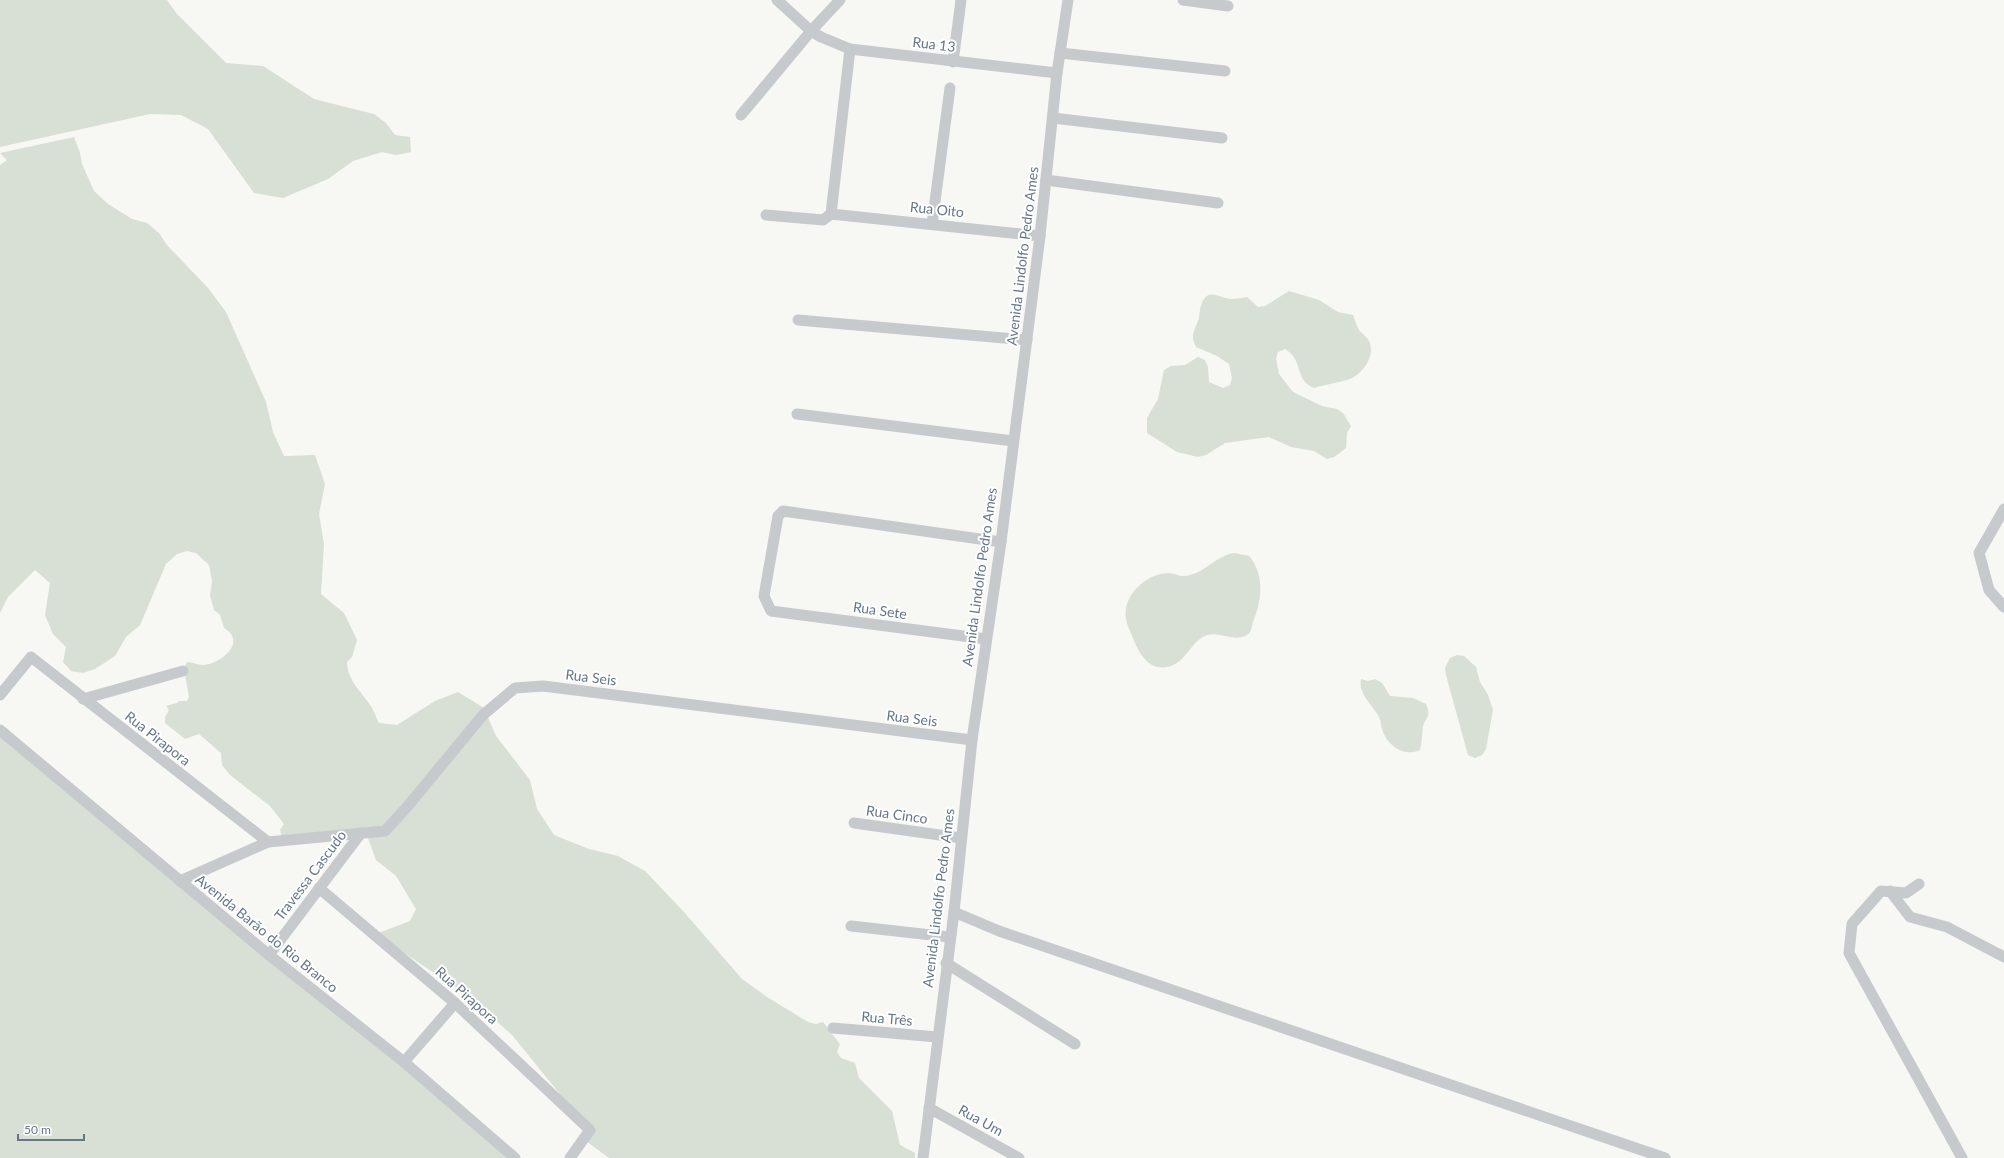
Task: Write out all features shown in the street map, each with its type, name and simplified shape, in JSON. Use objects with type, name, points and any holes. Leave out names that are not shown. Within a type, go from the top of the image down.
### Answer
[{"type":"street","name":"Rua 13","points":[[777,0],[811,31],[821,37],[850,49],[1057,73]]},
{"type":"street","points":[[741,115],[811,31],[840,0]]},
{"type":"street","points":[[953,62],[961,0]]},
{"type":"street","name":"Avenida Lindolfo Pedro Ames","points":[[923,1158],[946,963],[954,912],[972,740],[1001,542],[1040,236],[1057,73],[1068,0]]},
{"type":"street","points":[[1183,0],[1228,6]]},
{"type":"street","points":[[766,214],[823,220],[831,214],[850,49]]},
{"type":"street","points":[[1060,52],[1225,71]]},
{"type":"street","points":[[932,224],[950,88]]},
{"type":"street","points":[[1053,118],[1222,138]]},
{"type":"street","points":[[1046,180],[1218,203]]},
{"type":"street","name":"Rua Oito","points":[[831,214],[1040,236]]},
{"type":"street","points":[[798,320],[1027,340]]},
{"type":"street","points":[[797,414],[1013,441]]},
{"type":"street","points":[[2004,509],[1979,553],[1990,590],[2004,607]]},
{"type":"street","name":"Rua Sete","points":[[986,639],[771,611],[764,596],[778,516],[783,511],[1001,542]]},
{"type":"street","name":"Rua Pirapora","points":[[0,695],[31,657],[268,842]]},
{"type":"street","points":[[83,699],[183,671]]},
{"type":"street","name":"Rua Seis","points":[[180,881],[268,842],[385,831],[407,807],[483,715],[515,688],[543,686],[972,740]]},
{"type":"street","name":"Avenida Barão do Rio Branco","points":[[0,730],[269,955],[404,1062],[515,1158]]},
{"type":"street","name":"Rua Cinco","points":[[854,823],[961,838]]},
{"type":"street","name":"Travessa Cascudo","points":[[269,955],[361,833]]},
{"type":"street","points":[[1919,884],[1906,893],[1881,891],[1852,924],[1849,953],[1962,1158]]},
{"type":"street","name":"Rua Pirapora","points":[[319,888],[455,1003],[590,1130],[570,1158]]},
{"type":"street","points":[[1890,892],[1910,917],[1946,927],[2004,957]]},
{"type":"street","points":[[954,912],[999,931],[1665,1158]]},
{"type":"street","points":[[851,926],[950,937]]},
{"type":"street","points":[[946,963],[1075,1044]]},
{"type":"street","points":[[404,1062],[455,1003]]},
{"type":"street","name":"Rua Três","points":[[833,1028],[937,1037]]},
{"type":"street","name":"Rua Um","points":[[929,1108],[1019,1158]]},
{"type":"shaded area","points":[[0,0],[167,0],[177,14],[226,63],[263,66],[314,99],[374,114],[386,123],[395,135],[410,137],[411,152],[396,155],[382,152],[353,161],[328,179],[283,198],[254,193],[208,129],[181,115],[150,114],[0,147]]},
{"type":"shaded area","points":[[74,137],[80,153],[82,164],[94,191],[108,204],[132,219],[147,223],[159,233],[167,245],[208,288],[226,312],[266,402],[273,432],[284,456],[315,455],[325,484],[319,514],[324,544],[321,594],[344,613],[357,640],[352,657],[347,662],[348,669],[353,681],[372,708],[379,723],[397,725],[435,701],[458,692],[484,708],[496,736],[530,780],[537,809],[554,835],[589,849],[618,856],[645,871],[684,912],[742,979],[767,997],[808,1022],[816,1024],[823,1022],[840,1044],[837,1052],[841,1058],[855,1063],[859,1078],[892,1111],[900,1145],[915,1153],[915,1158],[609,1158],[586,1141],[595,1128],[568,1104],[512,1035],[467,995],[376,934],[410,921],[416,909],[396,876],[376,860],[365,830],[282,838],[280,830],[284,824],[270,806],[230,775],[222,765],[221,753],[199,734],[185,739],[165,723],[165,717],[169,710],[166,706],[179,701],[187,701],[189,697],[184,668],[187,662],[201,665],[210,664],[223,657],[232,646],[233,640],[231,634],[224,628],[220,615],[214,610],[210,596],[212,581],[209,565],[196,553],[187,551],[177,554],[166,564],[140,625],[126,637],[115,656],[95,669],[83,673],[71,671],[63,662],[66,647],[53,634],[45,615],[50,583],[35,570],[8,597],[0,613],[0,165],[7,160],[0,153]]},
{"type":"shaded area","points":[[1289,291],[1319,300],[1338,312],[1353,315],[1359,330],[1367,338],[1371,346],[1371,352],[1367,363],[1355,377],[1341,382],[1314,388],[1304,380],[1295,359],[1285,349],[1278,352],[1276,359],[1279,374],[1293,392],[1322,406],[1337,409],[1343,413],[1351,426],[1347,433],[1346,448],[1334,457],[1327,459],[1314,451],[1291,447],[1269,437],[1225,443],[1206,455],[1198,457],[1177,452],[1147,433],[1147,418],[1158,399],[1164,370],[1171,366],[1185,365],[1198,357],[1205,360],[1208,367],[1209,382],[1223,388],[1230,385],[1232,378],[1229,364],[1217,356],[1196,347],[1193,340],[1193,334],[1199,319],[1200,308],[1207,296],[1214,295],[1232,299],[1247,297],[1258,307],[1265,306]]},
{"type":"shaded area","points":[[1235,553],[1249,556],[1258,571],[1260,579],[1260,597],[1249,633],[1245,636],[1234,638],[1213,634],[1208,635],[1198,641],[1179,661],[1173,665],[1157,667],[1149,663],[1142,656],[1128,628],[1126,609],[1131,595],[1147,579],[1154,576],[1169,573],[1187,576],[1202,570],[1229,554]]},
{"type":"shaded area","points":[[1457,655],[1464,656],[1476,667],[1480,682],[1488,695],[1493,710],[1486,749],[1482,755],[1475,758],[1468,755],[1446,675],[1445,668],[1450,658]]},
{"type":"shaded area","points":[[1361,679],[1368,681],[1375,679],[1382,683],[1390,696],[1413,698],[1426,704],[1428,709],[1428,717],[1423,727],[1420,750],[1414,752],[1403,751],[1393,746],[1389,742],[1383,732],[1379,717],[1366,699],[1362,689]]},
{"type":"shaded area","points":[[0,734],[512,1158],[0,1158]]}]
